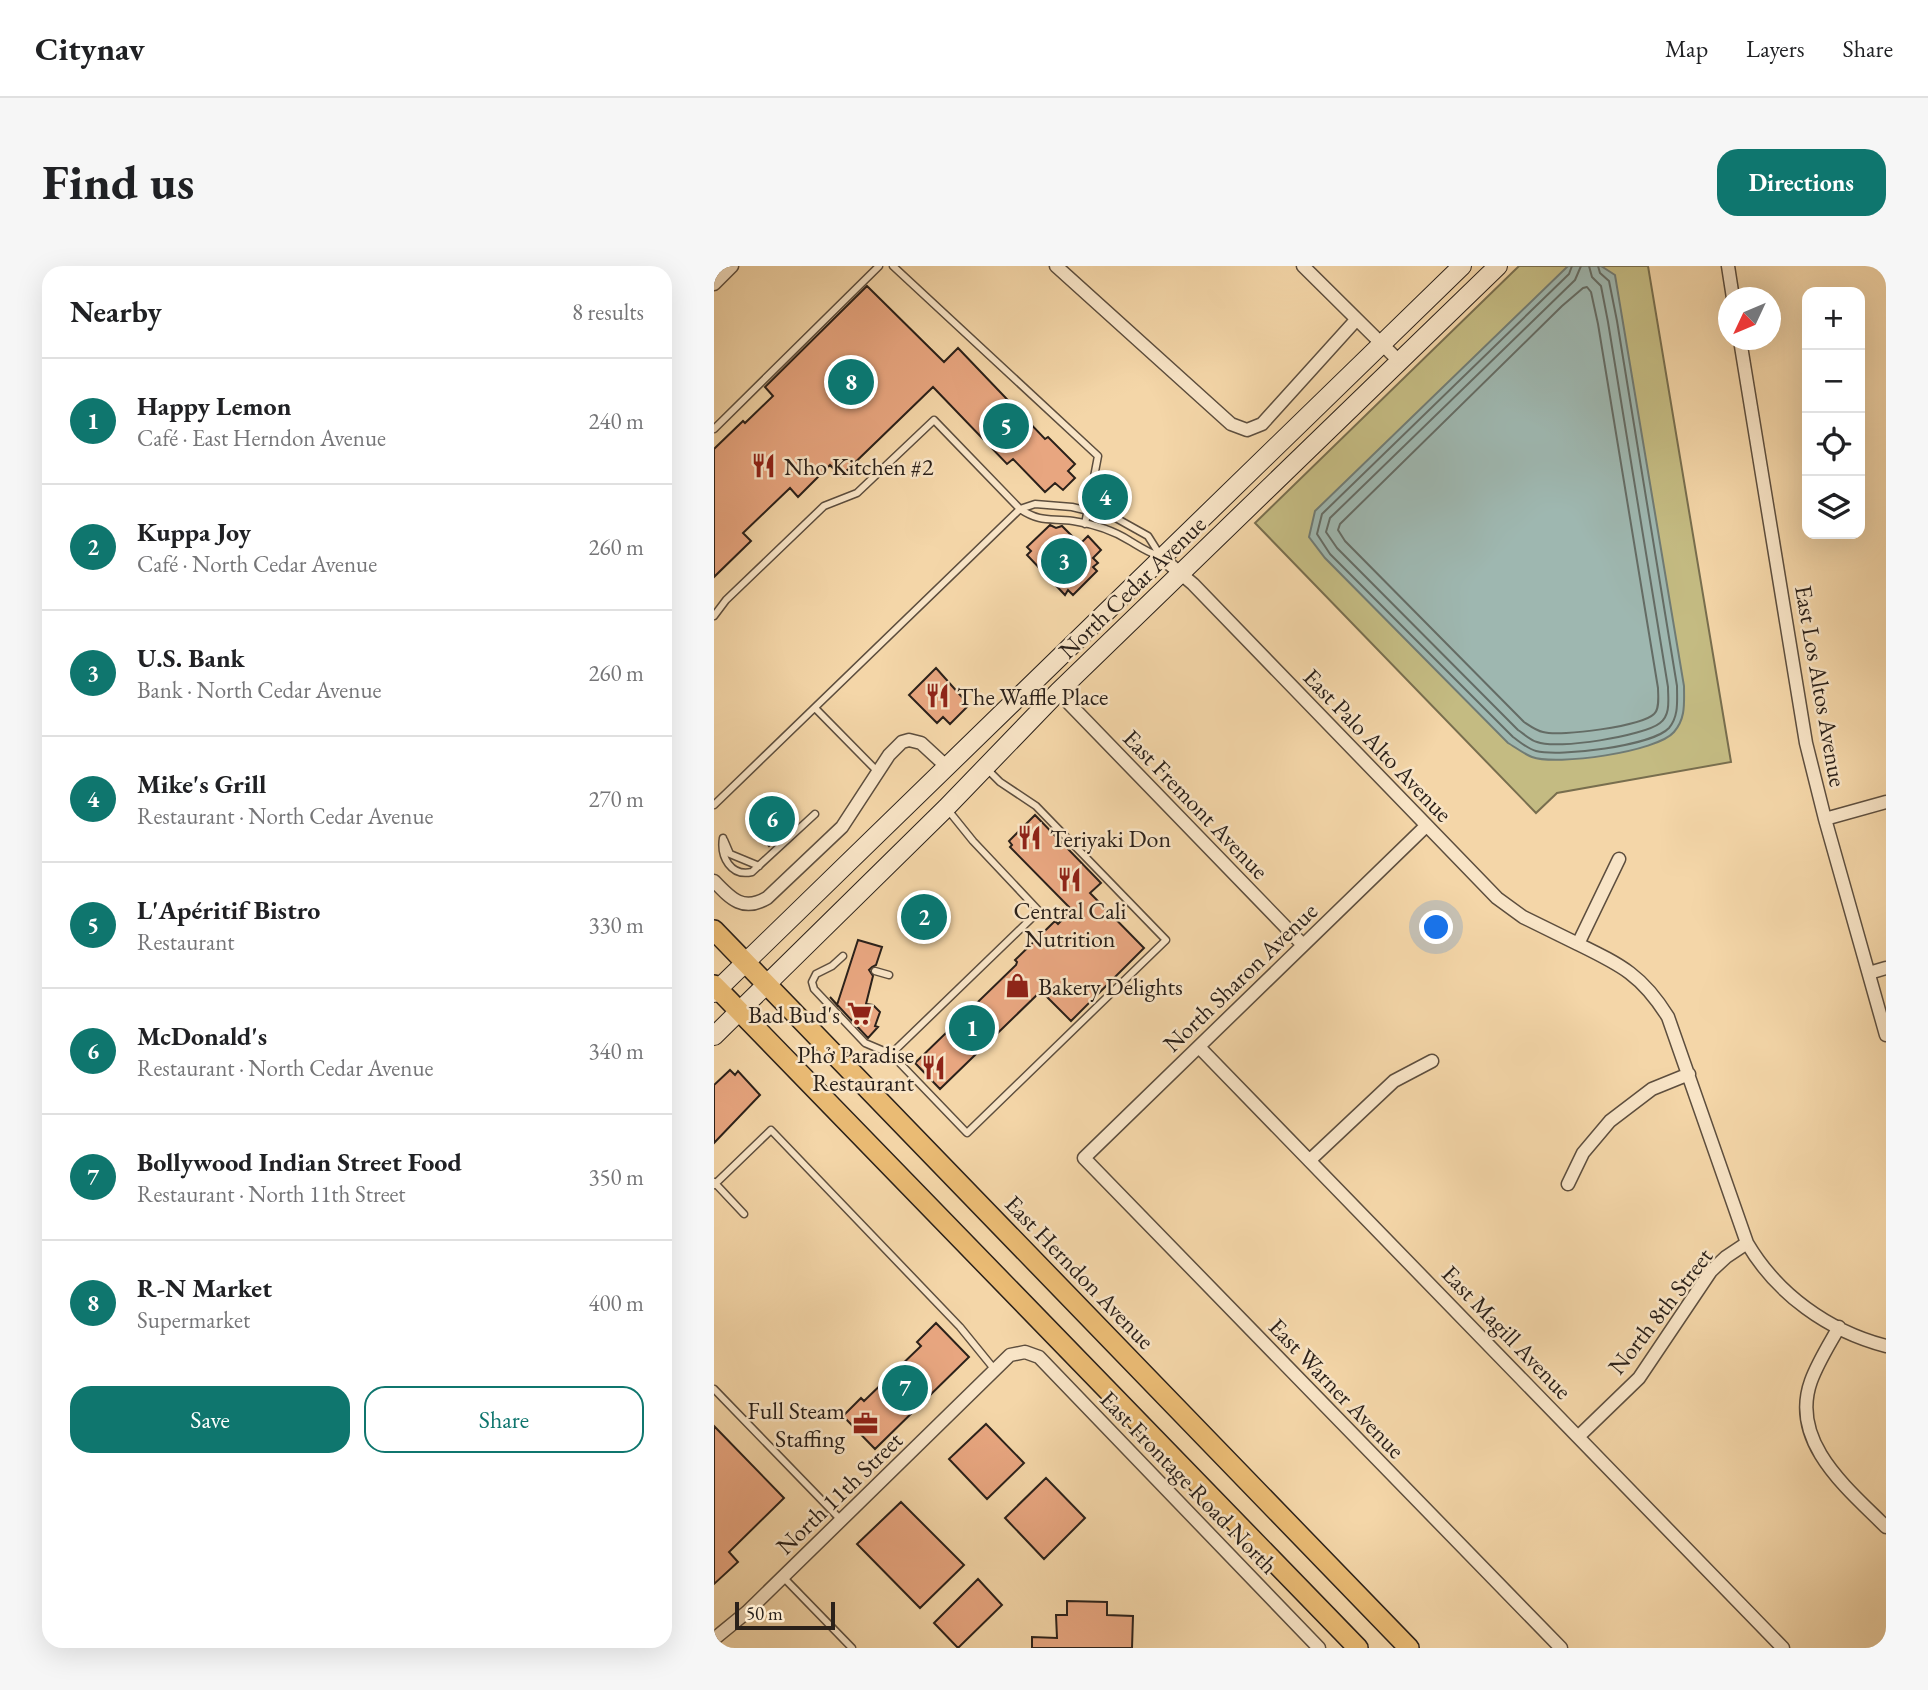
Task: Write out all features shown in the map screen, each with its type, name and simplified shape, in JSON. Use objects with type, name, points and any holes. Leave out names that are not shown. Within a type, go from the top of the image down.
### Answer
[{"type":"main road","name":"North Cedar Avenue","points":[[715,989],[746,963],[1161,556],[1462,266]]},
{"type":"main road","name":"North Cedar Avenue","points":[[714,1036],[986,768],[1058,692],[1498,266]]},
{"type":"main road","points":[[946,808],[941,799],[946,783],[1012,718],[1044,672]]},
{"type":"main road","name":"East Herndon Avenue","points":[[714,930],[1409,1648]]},
{"type":"main road","points":[[715,989],[1358,1648]]},
{"type":"street","points":[[714,284],[732,266]]},
{"type":"street","points":[[1056,266],[1231,424],[1247,430],[1262,424],[1356,320]]},
{"type":"street","points":[[1303,266],[1400,362]]},
{"type":"street","points":[[1728,266],[1731,287]]},
{"type":"street","name":"East Los Altos Avenue","points":[[1742,350],[1806,743],[1886,1035]]},
{"type":"street","name":"East Palo Alto Avenue","points":[[1161,556],[1181,573],[1509,908],[1617,963],[1646,986],[1668,1017],[1747,1243],[1766,1273],[1804,1307],[1854,1335],[1886,1346]]},
{"type":"street","name":"East Fremont Avenue","points":[[1058,692],[1303,945]]},
{"type":"street","points":[[714,881],[733,900],[746,905],[757,904],[767,898],[842,827],[894,749],[902,742],[909,740],[926,746],[947,768]]},
{"type":"street","points":[[1825,819],[1886,802]]},
{"type":"street","name":"North Sharon Avenue","points":[[1084,1158],[1426,826]]},
{"type":"street","points":[[1578,944],[1619,859]]},
{"type":"street","points":[[1869,973],[1886,968]]},
{"type":"street","name":"East Magill Avenue","points":[[1199,1047],[1783,1648]]},
{"type":"street","points":[[1310,1160],[1395,1081],[1432,1060]]},
{"type":"street","points":[[1569,1184],[1583,1153],[1610,1121],[1652,1090],[1689,1074]]},
{"type":"street","name":"East Warner Avenue","points":[[1084,1158],[1561,1648]]},
{"type":"street","name":"North 8th Street","points":[[1579,1436],[1639,1378],[1711,1271],[1747,1243]]},
{"type":"street","points":[[1839,1327],[1810,1382],[1806,1402],[1810,1426],[1817,1451],[1833,1474],[1886,1527]]},
{"type":"street","name":"North 11th Street","points":[[714,1639],[747,1612],[1010,1355],[1025,1352]]},
{"type":"street","name":"East Frontage Road North","points":[[1025,1352],[1039,1357],[1313,1646]]},
{"type":"lane","points":[[714,429],[878,266]]},
{"type":"lane","points":[[893,266],[1098,456],[1085,524]]},
{"type":"lane","points":[[714,616],[726,600],[824,506],[857,493],[934,420],[1020,509],[1034,518],[1085,524],[1111,531],[1142,550],[1161,556]]},
{"type":"lane","points":[[714,805],[1020,509],[1035,504],[1088,510],[1114,517],[1138,528],[1153,540],[1161,556]]},
{"type":"lane","points":[[815,708],[878,772]]},
{"type":"lane","points":[[843,956],[832,966],[816,974],[812,982],[814,989],[865,1043],[891,1054],[967,1133],[1166,940],[1036,806],[1000,782],[986,768]]},
{"type":"lane","points":[[891,1054],[1039,911],[946,808]]},
{"type":"lane","points":[[759,866],[730,854],[723,838],[721,850],[725,861],[733,868],[747,874],[752,873],[815,814]]},
{"type":"lane","points":[[875,971],[889,975]]},
{"type":"lane","points":[[744,1214],[714,1184],[771,1130],[960,1327],[995,1370]]},
{"type":"lane","points":[[714,1388],[841,1520]]},
{"type":"lane","points":[[783,1577],[852,1648]]},
{"type":"shaded area","points":[[1519,266],[1648,266],[1731,762],[1557,793],[1536,813],[1255,523]]},
{"type":"water","points":[[1568,266],[1601,266],[1615,275],[1684,686],[1684,704],[1681,721],[1674,732],[1664,739],[1628,751],[1562,760],[1532,757],[1508,743],[1325,558],[1309,537],[1315,511]]},
{"type":"building","points":[[867,286],[944,362],[958,348],[1045,439],[1048,437],[1075,464],[1068,471],[1075,478],[1063,490],[1055,483],[1045,492],[1013,459],[1007,464],[933,387],[841,476],[830,465],[798,497],[790,488],[743,533],[751,541],[714,577],[714,449],[773,396],[765,387]]},
{"type":"building","points":[[1050,525],[1056,528],[1062,526],[1080,544],[1088,536],[1101,550],[1093,558],[1098,563],[1093,567],[1097,571],[1073,595],[1068,590],[1065,595],[1027,555],[1031,551],[1027,547]]},
{"type":"building","name":"The Waffle Place","points":[[936,668],[969,705],[950,724],[943,717],[937,723],[909,695]]},
{"type":"building","points":[[778,794],[797,814],[769,846],[747,824]]},
{"type":"building","points":[[1035,815],[1101,883],[1090,893],[1144,948],[1071,1021],[1041,991],[940,1089],[915,1063],[1016,965],[1015,960],[1055,921],[1058,924],[1072,910],[1010,847],[1012,845],[1009,841]]},
{"type":"building","points":[[858,940],[882,947],[876,965],[869,970],[873,976],[866,1004],[873,1005],[880,1012],[875,1026],[878,1027],[868,1038],[837,1005]]},
{"type":"building","points":[[730,1070],[735,1075],[738,1071],[760,1095],[714,1143],[714,1085]]},
{"type":"building","points":[[936,1323],[969,1357],[875,1449],[843,1416],[861,1398],[864,1401],[921,1346],[917,1342]]},
{"type":"building","points":[[986,1424],[1024,1463],[987,1499],[949,1459]]},
{"type":"building","points":[[714,1426],[784,1498],[729,1552],[738,1562],[714,1584]]},
{"type":"building","points":[[1046,1478],[1085,1518],[1044,1559],[1005,1518]]},
{"type":"building","points":[[901,1502],[964,1565],[920,1608],[857,1544]]},
{"type":"building","points":[[978,1579],[1002,1605],[958,1648],[934,1623]]},
{"type":"building","points":[[1067,1601],[1107,1602],[1107,1615],[1133,1616],[1132,1648],[1032,1648],[1032,1637],[1057,1638],[1056,1615],[1067,1615]]},
{"type":"place","name":"R-N Market","points":[[851,382]]},
{"type":"place","name":"L'Apéritif Bistro","points":[[1006,426]]},
{"type":"place","name":"Nho Kitchen #2","points":[[764,466]]},
{"type":"place","name":"Mike's Grill","points":[[1105,497]]},
{"type":"place","name":"U.S. Bank","points":[[1064,561]]},
{"type":"place","name":"The Waffle Place","points":[[937,696]]},
{"type":"place","name":"McDonald's","points":[[772,819]]},
{"type":"place","name":"Teriyaki Don","points":[[1030,838]]},
{"type":"place","name":"Central Cali Nutrition","points":[[1070,879]]},
{"type":"place","name":"Kuppa Joy","points":[[924,917]]},
{"type":"place","name":"Bakery Delights","points":[[1018,986]]},
{"type":"place","name":"Bad Bud's","points":[[860,1014]]},
{"type":"place","name":"Happy Lemon","points":[[972,1028]]},
{"type":"place","name":"Phở Paradise Restaurant","points":[[934,1068]]},
{"type":"place","name":"Bollywood Indian Street Food","points":[[905,1388]]},
{"type":"place","name":"Full Steam Staffing","points":[[865,1424]]}]
